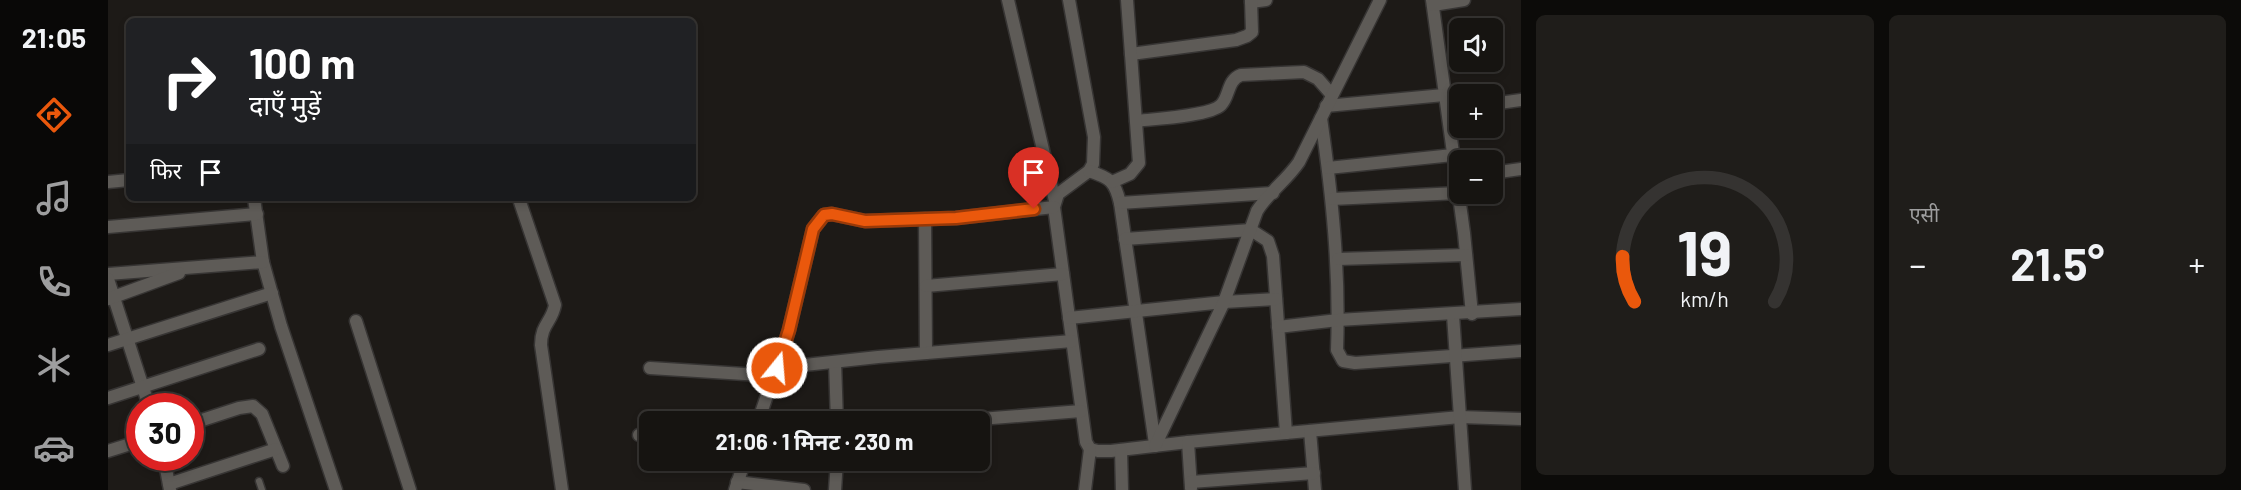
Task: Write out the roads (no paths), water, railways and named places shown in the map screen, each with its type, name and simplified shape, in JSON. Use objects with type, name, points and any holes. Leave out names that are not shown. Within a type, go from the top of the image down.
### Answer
[{"type":"street","points":[[1008,0],[1054,204],[1081,411],[1086,442],[1090,449],[1084,490]]},
{"type":"street","points":[[1054,204],[1058,194],[1089,171],[1093,164],[1094,137],[1069,0]]},
{"type":"street","points":[[1112,182],[1130,174],[1139,163],[1127,0]]},
{"type":"street","points":[[1131,54],[1242,38],[1252,32],[1251,1],[1266,0]]},
{"type":"street","points":[[1155,446],[1224,302],[1257,211],[1299,162],[1380,0]]},
{"type":"street","points":[[1452,150],[1433,3],[1464,0]]},
{"type":"street","points":[[1137,121],[1211,112],[1222,104],[1232,81],[1241,75],[1304,72],[1318,79],[1332,94]]},
{"type":"street","points":[[1323,112],[1444,95]]},
{"type":"street","points":[[1503,102],[1521,100]]},
{"type":"street","points":[[1323,112],[1338,259],[1337,350],[1343,361],[1348,363],[1521,351]]},
{"type":"street","points":[[1328,168],[1449,155]]},
{"type":"street","points":[[1503,171],[1521,169]]},
{"type":"street","points":[[1089,171],[1105,176],[1112,182],[1120,203],[1155,446]]},
{"type":"street","points":[[108,182],[126,180]]},
{"type":"street","points":[[1120,203],[1273,193]]},
{"type":"street","points":[[1332,199],[1449,193]]},
{"type":"street","points":[[255,201],[263,262],[336,490]]},
{"type":"street","points":[[520,202],[555,305],[554,312],[544,327],[542,345],[562,490]]},
{"type":"street","points":[[762,411],[789,330],[813,229],[824,215],[832,214],[865,221],[956,218],[1054,204]]},
{"type":"street","points":[[1459,204],[1472,314]]},
{"type":"street","points":[[108,227],[257,214]]},
{"type":"street","points":[[925,219],[926,353]]},
{"type":"street","points":[[1125,240],[1251,230],[1263,236],[1271,246],[1286,433]]},
{"type":"street","points":[[1338,259],[1466,255]]},
{"type":"street","points":[[144,393],[111,298],[108,276],[263,262]]},
{"type":"street","points":[[111,298],[195,267]]},
{"type":"street","points":[[926,286],[1063,274]]},
{"type":"street","points":[[108,345],[272,293]]},
{"type":"street","points":[[1069,318],[1136,310],[1276,299]]},
{"type":"street","points":[[1278,327],[1338,320],[1472,314],[1521,309]]},
{"type":"street","points":[[1453,315],[1464,490]]},
{"type":"street","points":[[356,321],[410,490]]},
{"type":"street","points":[[650,368],[776,372],[835,362],[1072,341]]},
{"type":"street","points":[[108,398],[259,349]]},
{"type":"street","points":[[835,362],[837,411]]},
{"type":"street","points":[[204,419],[253,406],[262,414],[284,466]]},
{"type":"street","points":[[990,418],[1081,411]]},
{"type":"street","points":[[1090,449],[1120,450],[1460,417],[1521,419]]},
{"type":"street","points":[[1311,431],[1315,490]]},
{"type":"street","points":[[1188,442],[1191,486],[1314,473]]},
{"type":"street","points":[[108,451],[126,445]]},
{"type":"street","points":[[167,471],[170,487],[276,449]]},
{"type":"street","points":[[1120,450],[1122,490]]},
{"type":"street","points":[[741,471],[736,486],[804,490]]},
{"type":"street","points":[[836,490],[837,471]]},
{"type":"lane","points":[[259,481],[262,490]]}]
